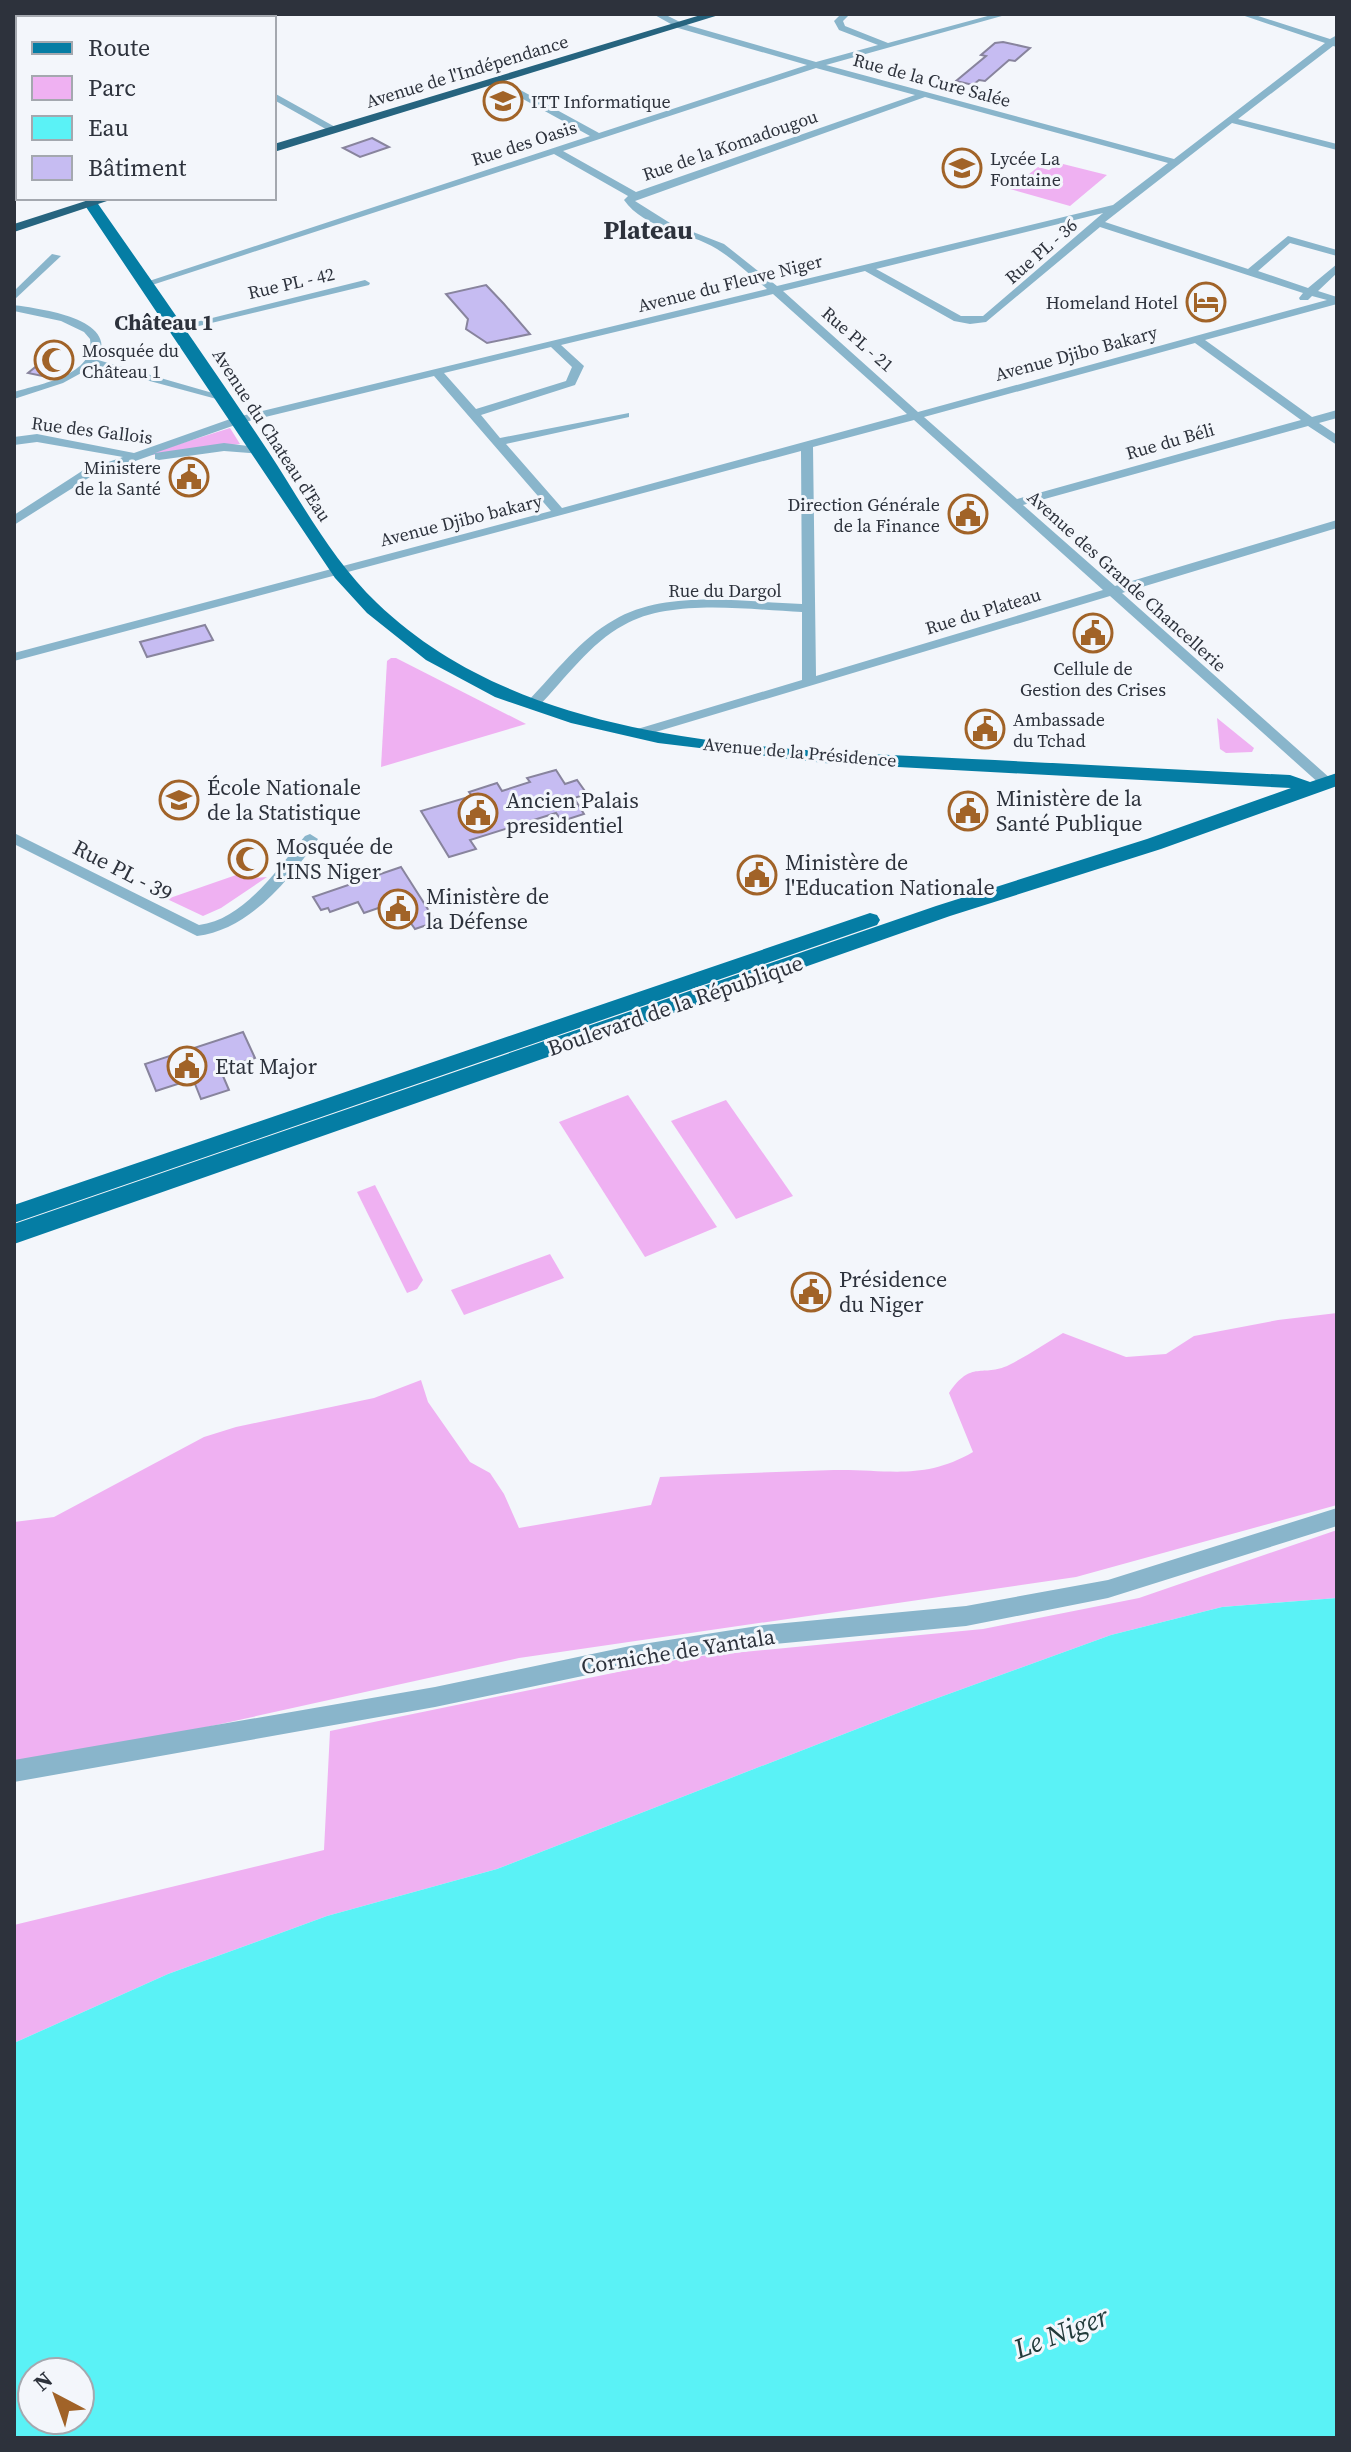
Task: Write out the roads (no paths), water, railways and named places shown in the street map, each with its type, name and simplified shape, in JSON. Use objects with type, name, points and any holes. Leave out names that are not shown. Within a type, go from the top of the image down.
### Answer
[{"type":"highway","name":"Avenue de l'Indépendance","points":[[276,147],[716,14]]},
{"type":"highway","points":[[14,228],[88,201]]},
{"type":"main road","name":"Avenue du Chateau d'Eau","points":[[88,201],[148,283],[319,543],[340,569]]},
{"type":"main road","name":"Avenue de la Présidence","points":[[340,569],[373,609],[412,642],[447,665],[534,703],[639,733],[728,749],[813,757],[1316,780]]},
{"type":"main road","name":"Boulevard de la République","points":[[14,1214],[113,1189],[840,938],[1154,844],[1316,780],[1337,765]]},
{"type":"main road","name":"Boulevard de la République","points":[[14,1234],[113,1189]]},
{"type":"street","name":"Rue de la Cure Salée","points":[[657,14],[681,26],[816,65],[1175,162]]},
{"type":"street","points":[[846,14],[838,21],[842,28],[885,45]]},
{"type":"street","name":"Rue des Oasis","points":[[148,283],[816,65],[1005,14]]},
{"type":"street","points":[[1243,14],[1335,41]]},
{"type":"street","name":"Avenue du Fleuve Niger","points":[[14,521],[86,474],[237,420],[1117,207],[1228,119],[1335,41]]},
{"type":"street","points":[[497,81],[598,136]]},
{"type":"street","name":"Rue de la Komadougou","points":[[554,150],[635,196],[925,94]]},
{"type":"street","points":[[276,97],[334,130]]},
{"type":"street","points":[[1228,119],[1337,147]]},
{"type":"street","name":"Rue PL - 21","points":[[635,196],[629,200],[634,207],[666,225],[720,246],[775,290],[917,415]]},
{"type":"street","name":"Rue PL - 36","points":[[867,268],[958,319],[986,319],[1117,207]]},
{"type":"street","points":[[1098,223],[1337,301]]},
{"type":"street","points":[[1252,274],[1288,239],[1337,253]]},
{"type":"street","points":[[14,297],[56,256]]},
{"type":"street","points":[[1290,314],[1337,267]]},
{"type":"street","name":"Rue PL - 42","points":[[178,328],[365,283]]},
{"type":"street","name":"Avenue Djibo Bakary","points":[[917,415],[1337,301]]},
{"type":"street","points":[[14,308],[69,321],[92,331],[97,350],[92,362],[70,376],[14,396]]},
{"type":"street","points":[[1196,339],[1337,441]]},
{"type":"street","points":[[473,414],[571,383],[578,366],[554,344]]},
{"type":"street","points":[[92,362],[224,398]]},
{"type":"street","points":[[436,371],[559,513]]},
{"type":"street","name":"Rue du Béli","points":[[1013,504],[1337,414]]},
{"type":"street","points":[[498,442],[625,415]]},
{"type":"street","name":"Avenue Djibo bakary","points":[[14,657],[917,415]]},
{"type":"street","name":"Avenue des Grande Chancellerie","points":[[917,415],[1316,780]]},
{"type":"street","name":"Rue des Gallois","points":[[14,441],[37,438],[135,455],[163,456],[224,447],[260,451]]},
{"type":"street","points":[[807,446],[809,682]]},
{"type":"street","points":[[86,448],[93,458],[86,474]]},
{"type":"street","name":"Rue du Plateau","points":[[639,733],[1337,524]]},
{"type":"street","name":"Rue du Dargol","points":[[534,703],[610,628],[634,614],[680,606],[809,608]]},
{"type":"street","name":"Rue PL - 39","points":[[14,838],[197,931],[215,930],[230,923],[275,880],[310,839]]},
{"type":"street","name":"Corniche de Yantala","points":[[14,1771],[435,1697],[630,1656],[764,1635],[966,1616],[1108,1589],[1337,1517]]},
{"type":"water","name":"Le Niger","points":[[1337,1598],[1337,2438],[14,2438],[14,2043],[168,1974],[327,1916],[497,1869],[921,1704],[1111,1635],[1222,1607]]},
{"type":"place","name":"ITT Informatique","points":[[503,101]]},
{"type":"place","name":"Lycée La Fontaine","points":[[962,168]]},
{"type":"place","name":"Homeland Hotel","points":[[1206,302]]},
{"type":"place","name":"Mosquée du Château 1","points":[[54,360]]},
{"type":"place","name":"Ministere de la Santé","points":[[189,477]]},
{"type":"place","name":"Direction Générale de la Finance","points":[[968,514]]},
{"type":"place","name":"Cellule de Gestion des Crises","points":[[1093,633]]},
{"type":"place","name":"Ambassade du Tchad","points":[[985,729]]},
{"type":"place","name":"École Nationale de la Statistique","points":[[179,800]]},
{"type":"place","name":"Ministère de la Santé Publique","points":[[968,811]]},
{"type":"place","name":"Ancien Palais presidentiel","points":[[478,813]]},
{"type":"place","name":"Mosquée de l'INS Niger","points":[[248,859]]},
{"type":"place","name":"Ministère de l'Education Nationale","points":[[757,875]]},
{"type":"place","name":"Ministère de la Défense","points":[[398,909]]},
{"type":"place","name":"Etat Major","points":[[187,1066]]},
{"type":"place","name":"Présidence du Niger","points":[[811,1292]]},
{"type":"district","name":"Plateau","points":[[648,230]]},
{"type":"district","name":"Château 1","points":[[164,322]]}]
